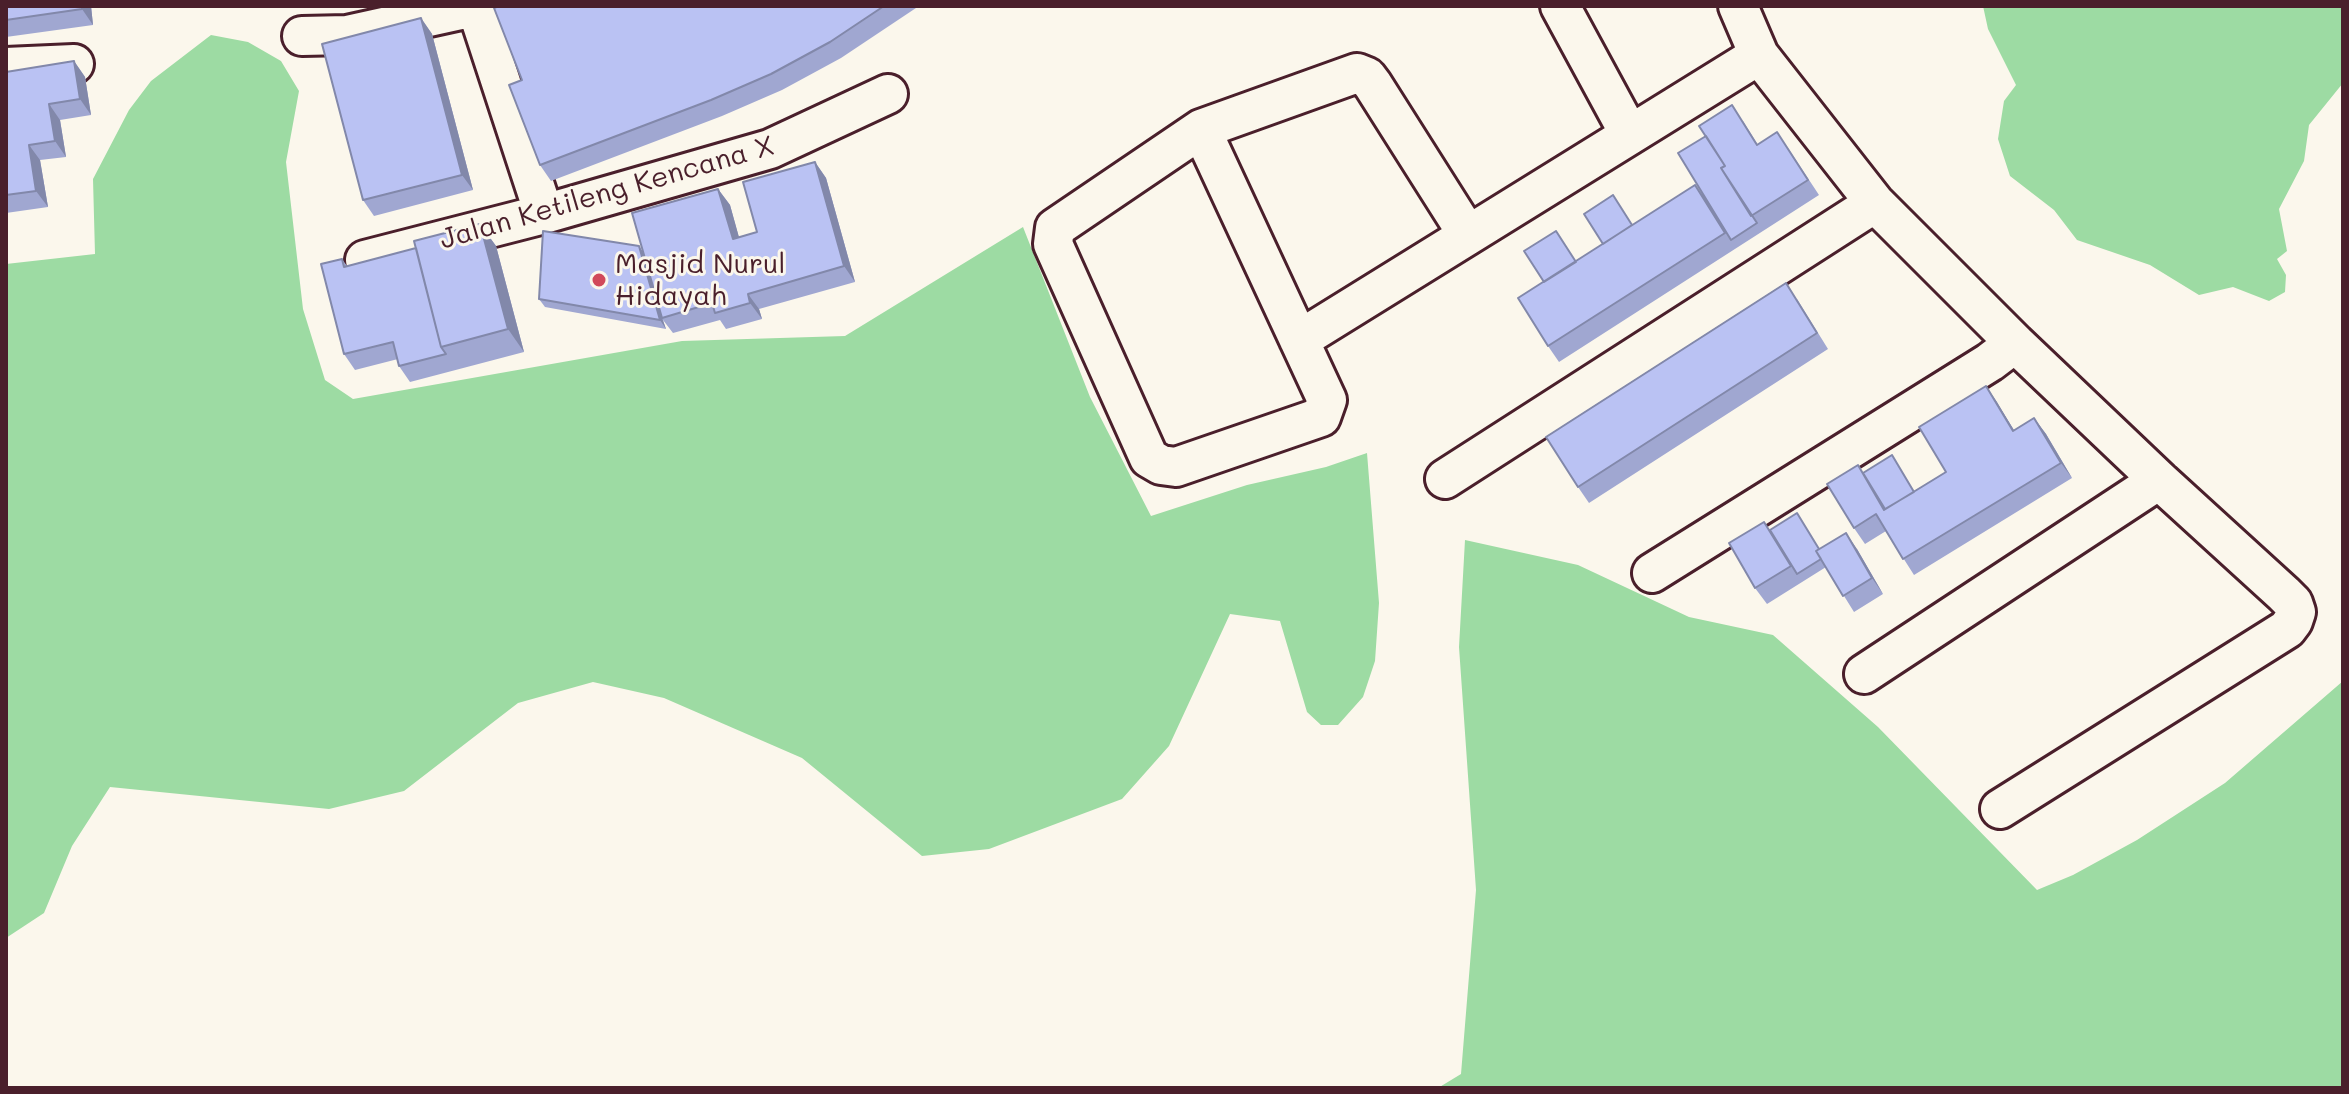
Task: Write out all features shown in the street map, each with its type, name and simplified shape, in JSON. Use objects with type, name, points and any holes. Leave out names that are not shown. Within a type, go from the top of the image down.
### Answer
[{"type":"street","points":[[302,36],[347,35],[477,6],[544,214]]},
{"type":"street","points":[[1560,6],[1630,135]]},
{"type":"street","points":[[1738,6],[1759,55],[1875,203],[2015,343],[2293,603],[2296,612],[2287,629],[2000,809]]},
{"type":"street","points":[[1299,340],[1759,55]]},
{"type":"street","points":[[6,67],[74,64]]},
{"type":"street","points":[[1201,129],[1327,400],[1321,417],[1176,467],[1161,465],[1149,458],[1053,244],[1055,228],[1201,129],[1357,73],[1367,77],[1468,235]]},
{"type":"street","name":"Jalan Ketileng Kencana X","points":[[365,260],[544,214],[770,149],[888,94]]},
{"type":"street","points":[[1445,479],[1875,203]]},
{"type":"street","points":[[1652,573],[1990,362],[2015,343]]},
{"type":"street","points":[[1864,674],[2159,480]]},
{"type":"green space","points":[[1983,6],[2343,6],[2343,83],[2309,125],[2304,161],[2279,209],[2287,251],[2277,259],[2286,275],[2285,292],[2269,301],[2233,287],[2199,295],[2150,265],[2077,240],[2054,210],[2010,176],[1998,139],[2004,101],[2016,85],[1988,29]]},
{"type":"green space","points":[[211,35],[248,42],[281,61],[299,91],[286,162],[303,309],[325,380],[353,399],[682,341],[845,336],[1023,227],[1090,397],[1151,516],[1247,485],[1326,467],[1367,453],[1379,603],[1375,661],[1363,697],[1338,725],[1321,725],[1307,712],[1280,621],[1230,614],[1169,746],[1122,799],[989,849],[922,856],[802,758],[664,698],[593,682],[518,703],[404,791],[329,809],[110,787],[72,846],[44,913],[6,938],[6,264],[95,254],[93,179],[129,110],[151,81]]},
{"type":"green space","points":[[1465,540],[1578,565],[1689,617],[1773,635],[1878,727],[2037,890],[2073,875],[2137,840],[2225,783],[2343,681],[2343,1088],[1438,1088],[1461,1074],[1476,890],[1459,647]]},
{"type":"building","points":[[6,6],[82,6],[82,9],[6,20]]},
{"type":"building","points":[[884,6],[830,42],[771,74],[540,165],[509,85],[522,80],[494,8]]},
{"type":"building","points":[[421,18],[462,175],[363,200],[322,44]]},
{"type":"building","points":[[74,61],[80,99],[49,104],[55,141],[29,145],[36,191],[6,195],[6,72]]},
{"type":"building","points":[[1732,105],[1757,145],[1777,132],[1808,180],[1751,216],[1721,168],[1725,166],[1699,126]]},
{"type":"building","points":[[1706,136],[1725,166],[1721,168],[1757,223],[1731,240],[1678,153]]},
{"type":"building","points":[[815,162],[844,266],[748,294],[750,303],[715,313],[712,303],[662,318],[632,213],[718,189],[733,239],[757,232],[743,182]]},
{"type":"building","points":[[1695,185],[1725,233],[1548,346],[1518,298]]},
{"type":"building","points":[[1613,195],[1632,225],[1603,244],[1584,214]]},
{"type":"building","points":[[480,224],[508,329],[441,347],[414,241]]},
{"type":"building","name":"Masjid Nurul Hidayah","points":[[543,231],[639,246],[660,320],[539,299]]},
{"type":"building","points":[[1556,231],[1576,262],[1544,282],[1524,251]]},
{"type":"building","points":[[416,248],[441,347],[446,354],[399,366],[393,342],[344,354],[321,264],[342,259],[344,267]]},
{"type":"building","points":[[1786,283],[1817,333],[1578,487],[1546,437]]},
{"type":"building","points":[[1986,386],[2013,431],[2034,418],[2061,463],[1903,559],[1876,514],[1854,528],[1827,484],[1858,465],[1884,510],[1946,472],[1919,427]]},
{"type":"building","points":[[1892,455],[1914,492],[1885,509],[1863,473]]},
{"type":"building","points":[[1797,513],[1819,549],[1816,551],[1821,559],[1797,574],[1770,530]]},
{"type":"building","points":[[1764,522],[1791,566],[1755,588],[1729,543]]},
{"type":"building","points":[[1846,533],[1872,578],[1843,596],[1816,551]]},
{"type":"place","name":"Masjid Nurul Hidayah","points":[[599,280]]}]
